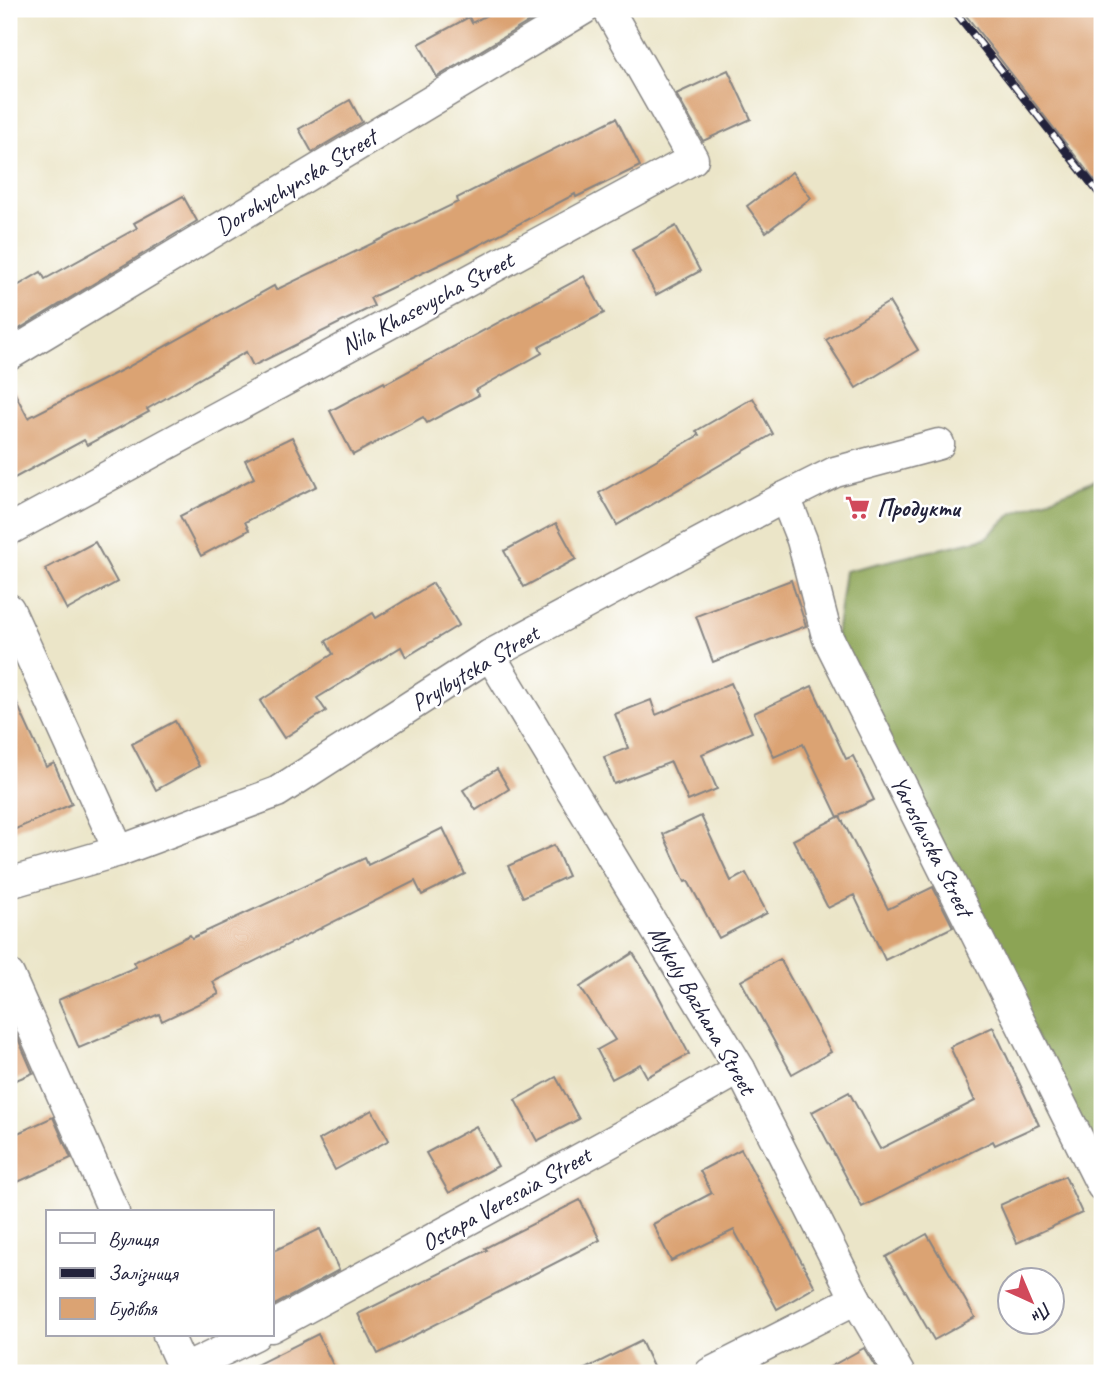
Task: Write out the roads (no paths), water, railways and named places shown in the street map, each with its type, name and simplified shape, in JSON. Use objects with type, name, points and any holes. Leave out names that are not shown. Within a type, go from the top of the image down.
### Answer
[{"type":"street","name":"Dorohychynska Street","points":[[9,355],[584,9]]},
{"type":"street","name":"Nila Khasevycha Street","points":[[9,530],[693,159],[608,9]]},
{"type":"street","name":"Prylbytska Street","points":[[9,883],[119,851],[277,792],[490,655],[785,497],[835,472],[939,444]]},
{"type":"street","name":"Yaroslavska Street","points":[[785,497],[802,540],[827,636],[1102,1186]]},
{"type":"street","points":[[9,609],[119,851]]},
{"type":"street","name":"Mykoly Bazhana Street","points":[[490,655],[740,1069],[856,1299],[899,1373]]},
{"type":"street","points":[[9,975],[113,1210]]},
{"type":"street","name":"Ostapa Veresaia Street","points":[[273,1326],[740,1069]]},
{"type":"street","points":[[710,1373],[856,1299]]},
{"type":"street","points":[[168,1336],[184,1372],[253,1336]]},
{"type":"railway","points":[[953,9],[1102,197]]},
{"type":"place","name":"Продукти","points":[[857,508]]}]
